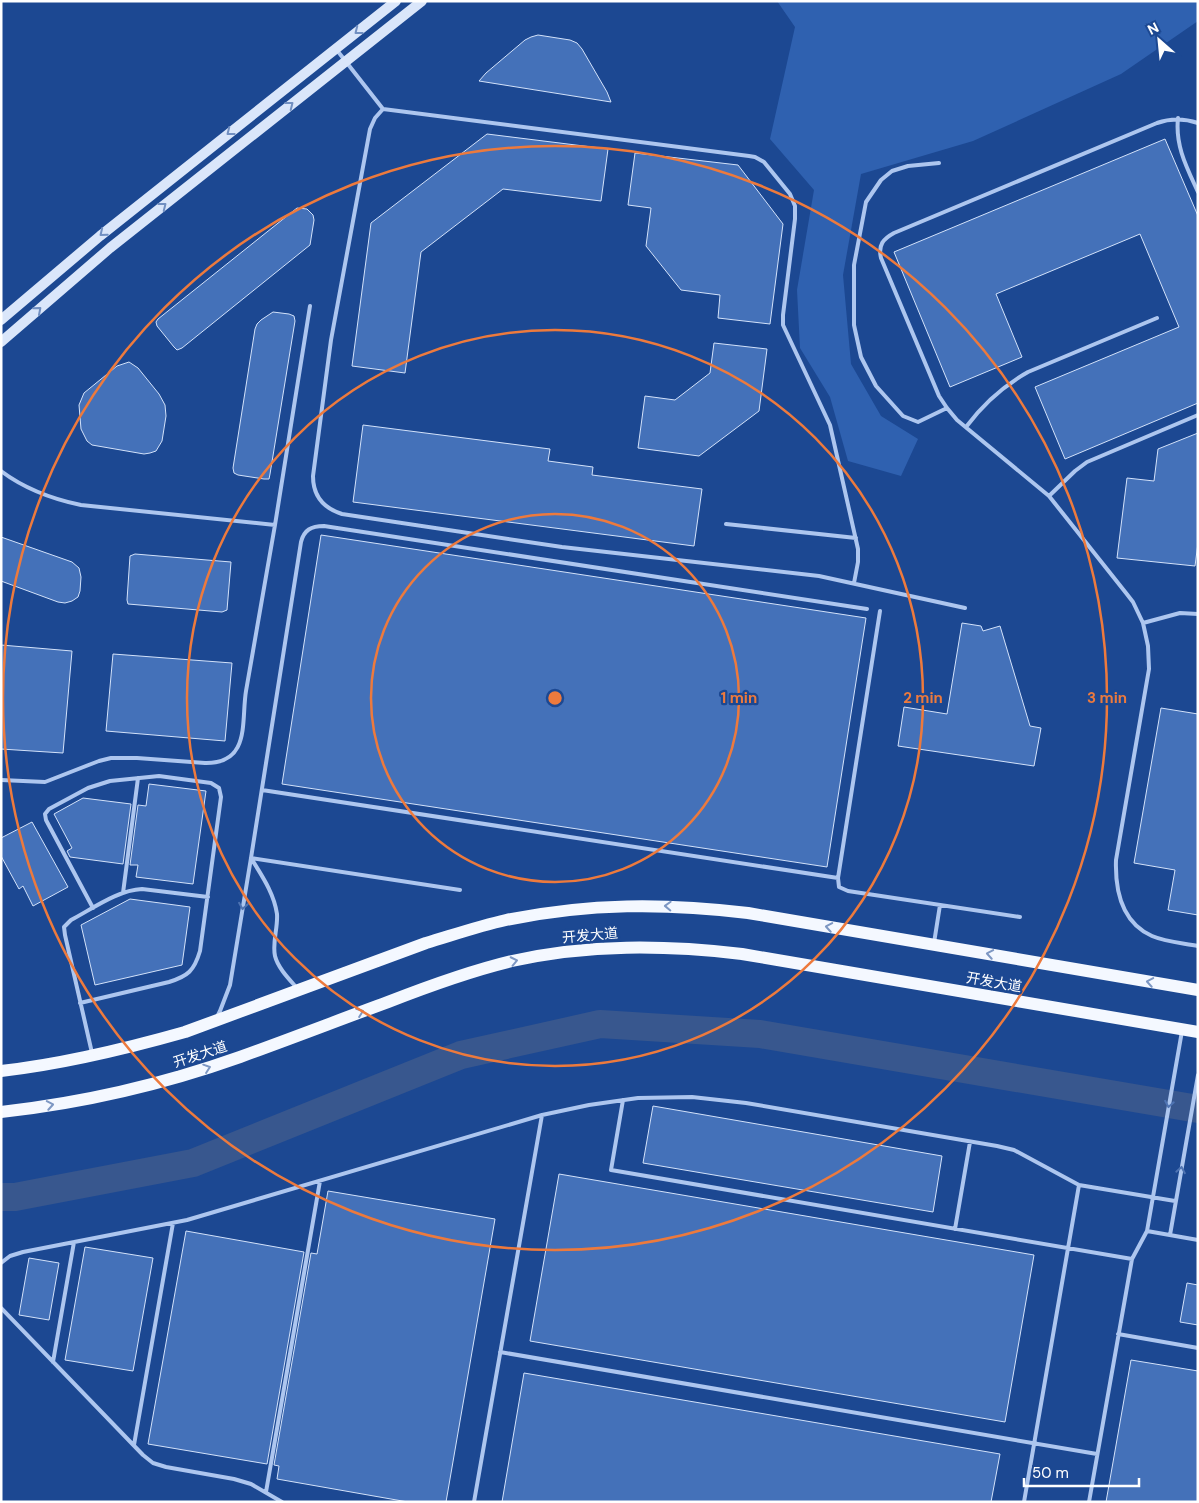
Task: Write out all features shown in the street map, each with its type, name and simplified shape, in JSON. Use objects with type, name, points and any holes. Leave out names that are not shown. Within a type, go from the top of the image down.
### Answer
[{"type":"main road","points":[[1,320],[100,236],[396,1]]},
{"type":"main road","points":[[1,342],[110,248],[422,1]]},
{"type":"main road","name":"开发大道","points":[[1,1071],[39,1066],[145,1043],[213,1022],[426,943],[465,931],[545,913],[594,908],[634,906],[708,908],[748,913],[1198,990]]},
{"type":"main road","name":"开发大道","points":[[1,1112],[71,1102],[164,1081],[240,1057],[440,982],[476,971],[532,958],[589,949],[666,947],[742,954],[1198,1032]]},
{"type":"lane","points":[[336,49],[383,109],[749,156],[764,162],[790,194],[795,206],[796,219],[783,324],[830,425],[856,538],[858,562],[854,583]]},
{"type":"lane","points":[[383,109],[375,118],[370,129],[331,340],[313,476],[315,490],[322,503],[333,511],[342,514],[553,546],[819,576],[965,608]]},
{"type":"lane","points":[[1198,124],[1178,118],[1167,119],[894,232],[881,243],[879,251],[939,396],[947,408],[956,420],[1049,496],[1133,602],[1143,623],[1148,646],[1149,669],[1116,860],[1117,890],[1125,913],[1141,930],[1163,940],[1198,946]]},
{"type":"lane","points":[[1178,118],[1179,146],[1198,192]]},
{"type":"lane","points":[[939,163],[908,166],[892,171],[881,180],[866,202],[854,265],[854,325],[861,358],[876,386],[903,416],[918,422],[947,408]]},
{"type":"lane","points":[[1,780],[45,782],[111,758],[210,763],[221,761],[230,756],[237,748],[243,733],[244,700],[275,525],[310,306]]},
{"type":"lane","points":[[966,427],[986,403],[1013,380],[1157,318]]},
{"type":"lane","points":[[1049,496],[1087,462],[1198,415]]},
{"type":"lane","points":[[1,470],[24,485],[61,501],[81,505],[275,525]]},
{"type":"lane","points":[[726,524],[856,538]]},
{"type":"lane","points":[[213,1022],[220,1011],[230,986],[300,542],[302,535],[308,529],[324,526],[867,609]]},
{"type":"lane","points":[[880,611],[838,878],[840,887],[848,891],[1020,917]]},
{"type":"lane","points":[[1143,623],[1180,613],[1198,614]]},
{"type":"lane","points":[[80,1003],[169,982],[191,972],[200,952],[221,797],[219,788],[211,782],[170,777],[138,778],[98,784],[49,809],[44,814],[46,820],[93,908]]},
{"type":"lane","points":[[122,892],[138,778]]},
{"type":"lane","points":[[262,790],[838,878]]},
{"type":"lane","points":[[251,858],[460,890]]},
{"type":"lane","points":[[251,858],[264,879],[274,901],[277,914],[275,956],[279,965],[299,991]]},
{"type":"lane","points":[[92,1055],[64,927],[71,920],[122,892],[132,889],[208,898]]},
{"type":"lane","points":[[933,945],[940,905]]},
{"type":"lane","points":[[1089,1502],[1132,1259],[1147,1231],[1182,1029]]},
{"type":"lane","points":[[1170,1235],[1198,1075]]},
{"type":"lane","points":[[1,1263],[10,1256],[17,1254],[187,1220],[542,1115],[589,1105],[638,1098],[692,1097],[737,1102],[1014,1150],[1079,1185],[1176,1201]]},
{"type":"lane","points":[[623,1100],[611,1170],[1132,1259]]},
{"type":"lane","points":[[474,1502],[542,1115]]},
{"type":"lane","points":[[955,1229],[970,1142]]},
{"type":"lane","points":[[266,1492],[320,1180]]},
{"type":"lane","points":[[1024,1502],[1079,1185]]},
{"type":"lane","points":[[134,1446],[173,1223]]},
{"type":"lane","points":[[1147,1231],[1198,1240]]},
{"type":"lane","points":[[53,1362],[74,1242]]},
{"type":"lane","points":[[1,1308],[134,1446],[153,1463],[166,1468],[234,1479],[251,1484],[282,1502]]},
{"type":"lane","points":[[1118,1334],[1198,1348]]},
{"type":"lane","points":[[500,1352],[1097,1454]]},
{"type":"shaded area","points":[[777,1],[1198,1],[1198,21],[1121,74],[973,141],[861,174],[843,275],[851,364],[881,416],[918,439],[901,476],[848,461],[830,397],[800,348],[797,290],[814,190],[770,139],[795,27]]},
{"type":"building","points":[[538,35],[570,40],[577,43],[607,92],[611,102],[479,81],[525,40]]},
{"type":"building","points":[[487,134],[608,149],[601,201],[503,189],[421,252],[405,373],[352,366],[371,223]]},
{"type":"building","points":[[1165,139],[1198,216],[1198,403],[1065,459],[1035,387],[1179,327],[1140,234],[996,294],[1022,357],[950,387],[894,252]]},
{"type":"building","points":[[635,153],[738,165],[783,224],[770,324],[718,318],[720,295],[681,290],[646,246],[651,208],[628,205]]},
{"type":"building","points":[[297,208],[307,209],[313,215],[310,245],[182,348],[177,350],[157,326],[156,322],[158,319]]},
{"type":"building","points":[[273,312],[294,316],[295,321],[270,474],[269,479],[264,479],[238,475],[234,473],[233,468],[255,329],[261,320]]},
{"type":"building","points":[[714,343],[767,349],[759,411],[699,456],[638,448],[645,396],[675,400],[710,373]]},
{"type":"building","points":[[129,362],[138,368],[159,394],[165,405],[166,416],[162,441],[156,451],[150,453],[144,454],[92,445],[87,441],[81,429],[79,405],[84,393],[117,366]]},
{"type":"building","points":[[363,425],[550,449],[548,461],[593,467],[592,475],[702,489],[694,546],[353,502]]},
{"type":"building","points":[[1198,433],[1198,543],[1195,566],[1117,558],[1127,478],[1154,481],[1158,449]]},
{"type":"building","points":[[321,535],[866,618],[827,867],[282,784]]},
{"type":"building","points":[[1,537],[72,562],[79,568],[81,577],[78,597],[65,603],[58,602],[1,581]]},
{"type":"building","points":[[135,554],[231,562],[227,610],[222,612],[128,604],[130,556]]},
{"type":"building","points":[[962,623],[981,626],[983,631],[1000,626],[1030,726],[1041,728],[1034,766],[898,746],[904,707],[947,714]]},
{"type":"building","points":[[1,645],[72,651],[63,753],[1,749]]},
{"type":"building","points":[[113,654],[232,663],[225,741],[106,731]]},
{"type":"building","points":[[1161,708],[1198,714],[1198,915],[1168,910],[1175,870],[1134,863]]},
{"type":"building","points":[[149,784],[206,791],[193,884],[136,877],[138,865],[130,865],[138,805],[146,806]]},
{"type":"building","points":[[83,798],[131,804],[123,864],[70,857],[67,851],[72,848],[54,814]]},
{"type":"building","points":[[32,822],[68,887],[33,906],[23,886],[19,889],[1,856],[1,838]]},
{"type":"building","points":[[130,899],[190,907],[182,965],[95,985],[81,925]]},
{"type":"building","points":[[653,1106],[942,1156],[933,1212],[643,1163]]},
{"type":"building","points":[[559,1174],[1034,1255],[1005,1422],[530,1341]]},
{"type":"building","points":[[328,1191],[495,1219],[446,1502],[408,1502],[277,1479],[279,1466],[274,1465],[311,1253],[317,1254]]},
{"type":"building","points":[[186,1231],[304,1252],[267,1464],[148,1444]]},
{"type":"building","points":[[85,1247],[153,1258],[133,1371],[65,1360]]},
{"type":"building","points":[[29,1258],[59,1263],[49,1320],[19,1315]]},
{"type":"building","points":[[1187,1283],[1198,1285],[1198,1325],[1180,1322]]},
{"type":"building","points":[[1131,1360],[1198,1371],[1198,1502],[1106,1502]]},
{"type":"building","points":[[524,1373],[1000,1454],[991,1502],[502,1502]]},
{"type":"waterway","points":[[1,1197],[15,1197],[193,1163],[461,1055],[600,1024],[760,1034],[1198,1109]]}]
